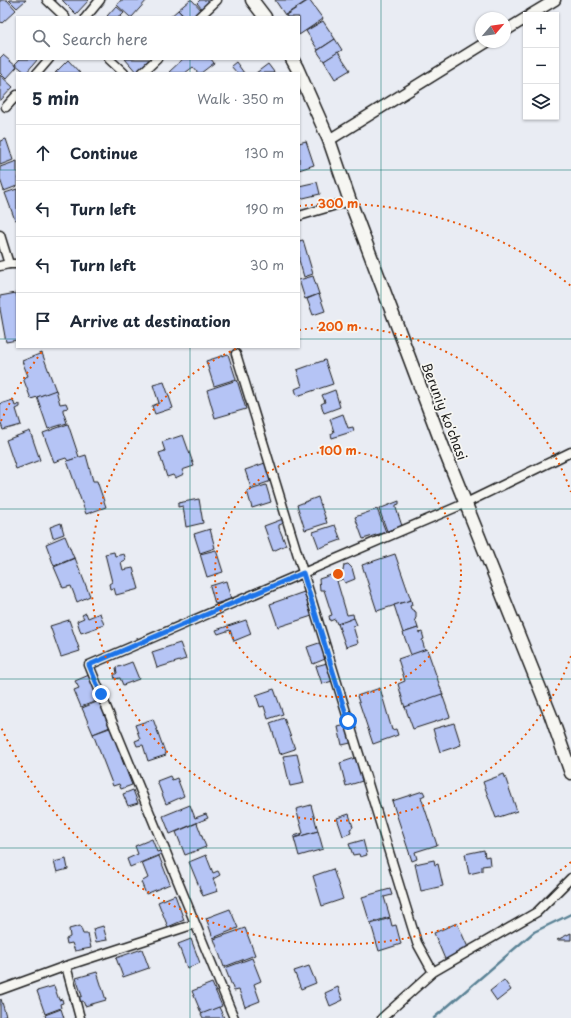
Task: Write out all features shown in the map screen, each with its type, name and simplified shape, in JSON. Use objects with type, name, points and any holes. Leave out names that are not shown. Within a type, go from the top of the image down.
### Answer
[{"type":"main road","points":[[252,0],[264,16]]},
{"type":"main road","name":"Beruniy ko'chasi","points":[[293,60],[299,72]]},
{"type":"main road","name":"Beruniy ko'chasi","points":[[300,75],[329,140],[350,200],[443,447],[551,716],[571,773]]},
{"type":"street","points":[[47,0],[64,16]]},
{"type":"street","points":[[87,16],[100,0]]},
{"type":"street","points":[[200,16],[217,0]]},
{"type":"street","points":[[535,12],[555,0]]},
{"type":"street","points":[[511,27],[523,20]]},
{"type":"street","points":[[329,140],[477,48]]},
{"type":"street","points":[[38,72],[48,60]]},
{"type":"street","points":[[110,60],[123,72]]},
{"type":"street","points":[[143,72],[155,60]]},
{"type":"street","points":[[6,107],[16,96]]},
{"type":"street","points":[[300,216],[350,200]]},
{"type":"street","points":[[0,235],[13,264],[0,266]]},
{"type":"street","points":[[236,354],[417,943],[433,972]]},
{"type":"street","points":[[234,1018],[89,665],[466,503],[571,452]]},
{"type":"street","points":[[382,1018],[433,972],[537,912],[571,878]]},
{"type":"street","points":[[0,990],[66,966],[195,924]]},
{"type":"street","points":[[66,966],[80,1018]]},
{"type":"building","points":[[0,0],[7,0],[16,10],[2,23],[0,21]]},
{"type":"building","points":[[9,0],[26,0],[17,8]]},
{"type":"building","points":[[62,0],[89,0],[76,14]]},
{"type":"building","points":[[121,0],[147,0],[133,16],[129,16],[117,5]]},
{"type":"building","points":[[192,0],[205,14],[203,16],[184,16],[178,10]]},
{"type":"building","points":[[200,0],[222,0],[206,14],[197,3]]},
{"type":"building","points":[[275,0],[308,0],[285,15]]},
{"type":"building","points":[[309,0],[323,19],[300,34],[300,16],[286,15]]},
{"type":"building","points":[[116,6],[124,13],[121,16],[107,16]]},
{"type":"building","points":[[178,10],[183,16],[171,16]]},
{"type":"building","points":[[323,21],[335,39],[318,50],[306,31]]},
{"type":"building","points":[[335,39],[342,50],[324,61],[317,51]]},
{"type":"building","points":[[338,52],[350,70],[335,79],[324,61]]},
{"type":"building","points":[[3,55],[17,67],[6,79],[0,73],[0,58]]},
{"type":"building","points":[[19,60],[37,60],[27,72],[15,64]]},
{"type":"building","points":[[68,60],[79,72],[56,72]]},
{"type":"building","points":[[126,60],[151,61],[138,72],[136,72]]},
{"type":"building","points":[[182,60],[212,60],[214,63],[202,72],[197,72],[193,67],[186,72],[169,72]]},
{"type":"building","points":[[236,62],[243,72],[236,72],[231,66]]},
{"type":"building","points":[[268,64],[274,72],[257,72]]},
{"type":"building","points":[[0,75],[13,87],[0,101]]},
{"type":"building","points":[[6,139],[13,160],[0,165],[0,141]]},
{"type":"building","points":[[306,141],[314,165],[300,170],[300,143]]},
{"type":"building","points":[[16,161],[16,186],[4,191],[0,179],[0,167]]},
{"type":"building","points":[[317,182],[320,194],[300,199],[300,186]]},
{"type":"building","points":[[16,189],[15,220],[5,193]]},
{"type":"building","points":[[303,240],[313,274],[304,277],[300,263],[300,241]]},
{"type":"building","points":[[313,276],[319,294],[305,299],[300,280]]},
{"type":"building","points":[[16,293],[16,340],[6,342],[0,309],[0,296]]},
{"type":"building","points":[[319,294],[325,311],[313,315],[307,299]]},
{"type":"building","points":[[42,353],[56,391],[31,399],[23,378],[28,376],[22,361]]},
{"type":"building","points":[[228,354],[236,379],[214,386],[206,361]]},
{"type":"building","points":[[325,360],[333,384],[297,396],[295,389],[302,386],[297,370]]},
{"type":"building","points":[[237,380],[246,409],[215,418],[207,390]]},
{"type":"building","points":[[164,382],[173,408],[155,414],[152,406],[159,403],[153,385]]},
{"type":"building","points":[[56,390],[60,404],[66,403],[68,408],[63,409],[67,423],[48,429],[37,397]]},
{"type":"building","points":[[335,390],[340,407],[324,413],[321,404],[325,402],[322,395]]},
{"type":"building","points":[[13,400],[15,406],[20,404],[20,407],[16,409],[21,425],[3,430],[0,421],[0,404]]},
{"type":"building","points":[[343,414],[348,428],[353,427],[354,431],[332,438],[331,434],[334,432],[330,419]]},
{"type":"building","points":[[68,424],[79,457],[68,461],[66,458],[54,462],[43,433]]},
{"type":"building","points":[[30,431],[40,460],[16,469],[6,440]]},
{"type":"building","points":[[183,435],[194,466],[182,470],[184,474],[175,478],[173,475],[167,477],[159,453],[165,451],[162,442]]},
{"type":"building","points":[[86,455],[93,481],[97,481],[106,507],[86,514],[67,461]]},
{"type":"building","points":[[265,463],[271,481],[251,488],[245,470]]},
{"type":"building","points":[[266,485],[271,502],[252,508],[247,491]]},
{"type":"building","points":[[318,497],[327,523],[305,530],[297,505]]},
{"type":"building","points":[[199,499],[203,523],[186,527],[183,506],[178,507],[178,503]]},
{"type":"building","points":[[399,501],[396,508],[402,526],[387,531],[379,509]]},
{"type":"building","points":[[377,509],[386,532],[363,539],[355,517]]},
{"type":"building","points":[[283,519],[284,523],[279,525],[279,528],[286,545],[273,551],[264,526]]},
{"type":"building","points":[[61,523],[64,534],[53,538],[50,527]]},
{"type":"building","points":[[335,525],[341,540],[319,548],[313,532]]},
{"type":"building","points":[[210,529],[215,548],[200,553],[194,534]]},
{"type":"building","points":[[65,536],[74,558],[54,566],[46,544]]},
{"type":"building","points":[[216,550],[223,572],[207,577],[200,554]]},
{"type":"building","points":[[114,552],[115,556],[124,554],[126,560],[121,562],[123,570],[133,568],[139,589],[116,595],[114,588],[110,589],[109,584],[112,582],[105,554]]},
{"type":"building","points":[[395,554],[411,600],[377,611],[362,565]]},
{"type":"building","points":[[75,558],[90,596],[77,602],[71,586],[63,588],[54,567]]},
{"type":"building","points":[[348,564],[352,568],[355,579],[345,583],[343,579],[337,581],[347,615],[353,614],[354,619],[337,624],[335,619],[330,621],[329,616],[332,615],[324,590],[320,590],[319,579],[343,571],[344,565]]},
{"type":"building","points":[[226,581],[231,599],[215,604],[210,586]]},
{"type":"building","points":[[304,592],[312,616],[278,627],[270,604]]},
{"type":"building","points":[[411,600],[412,605],[410,606],[411,609],[416,612],[415,619],[418,628],[403,633],[394,605]]},
{"type":"building","points":[[86,613],[88,618],[100,613],[104,625],[81,633],[77,621],[84,618],[82,615]]},
{"type":"building","points":[[354,618],[357,625],[353,626],[358,643],[346,647],[338,624]]},
{"type":"building","points":[[69,620],[80,651],[61,657],[50,626]]},
{"type":"building","points":[[246,620],[251,634],[234,641],[230,630],[218,634],[216,630]]},
{"type":"building","points":[[418,628],[419,633],[422,632],[424,639],[422,640],[425,650],[411,655],[403,633]]},
{"type":"building","points":[[325,641],[330,657],[313,664],[307,647]]},
{"type":"building","points":[[180,643],[186,659],[157,668],[152,652]]},
{"type":"building","points":[[427,649],[443,695],[405,708],[398,684],[405,681],[398,659]]},
{"type":"building","points":[[132,662],[139,679],[123,685],[120,678],[115,679],[114,675],[117,673],[116,668]]},
{"type":"building","points":[[331,662],[336,680],[322,684],[316,666]]},
{"type":"building","points":[[89,675],[92,684],[97,683],[95,689],[99,700],[81,707],[74,690],[79,688],[75,681]]},
{"type":"building","points":[[380,688],[392,730],[396,729],[398,735],[373,744],[357,696]]},
{"type":"building","points":[[274,689],[283,714],[268,719],[264,706],[260,707],[256,695]]},
{"type":"building","points":[[442,694],[450,717],[413,729],[405,707]]},
{"type":"building","points":[[99,701],[102,709],[108,708],[105,715],[110,727],[93,734],[82,708]]},
{"type":"building","points":[[284,718],[295,749],[280,754],[270,723]]},
{"type":"building","points":[[153,719],[166,755],[148,761],[143,745],[137,746],[135,741],[140,739],[135,725]]},
{"type":"building","points":[[454,723],[461,745],[440,752],[433,729]]},
{"type":"building","points":[[350,724],[355,742],[342,745],[338,727]]},
{"type":"building","points":[[115,726],[126,754],[121,757],[132,785],[121,789],[119,784],[113,786],[93,734]]},
{"type":"building","points":[[297,754],[304,783],[290,786],[283,756]]},
{"type":"building","points":[[364,755],[365,761],[363,762],[369,779],[346,786],[340,763]]},
{"type":"building","points":[[504,774],[517,811],[496,818],[483,782]]},
{"type":"building","points":[[170,776],[172,780],[177,778],[184,796],[166,804],[157,781]]},
{"type":"building","points":[[133,790],[138,803],[128,806],[123,794]]},
{"type":"building","points":[[423,791],[425,795],[421,797],[437,845],[415,852],[417,859],[412,861],[392,801]]},
{"type":"building","points":[[190,805],[195,818],[206,814],[208,818],[170,834],[163,816]]},
{"type":"building","points":[[311,805],[318,831],[294,838],[294,836],[303,833],[296,809]]},
{"type":"building","points":[[349,814],[353,827],[350,829],[351,833],[343,836],[337,818]]},
{"type":"building","points":[[197,823],[206,847],[185,855],[176,832]]},
{"type":"building","points":[[318,831],[323,849],[299,856],[294,838]]},
{"type":"building","points":[[152,839],[157,852],[163,850],[164,853],[130,867],[127,859],[138,854],[135,846]]},
{"type":"building","points":[[363,840],[367,855],[360,857],[359,854],[353,855],[349,844]]},
{"type":"building","points":[[484,850],[485,857],[489,856],[490,865],[482,866],[482,871],[469,874],[465,854]]},
{"type":"building","points":[[206,855],[213,873],[218,871],[220,875],[213,879],[218,891],[203,896],[189,862]]},
{"type":"building","points":[[159,856],[170,884],[146,894],[141,882],[148,878],[142,863]]},
{"type":"building","points":[[66,859],[68,869],[57,872],[54,862]]},
{"type":"building","points":[[434,860],[435,865],[438,864],[443,886],[421,891],[415,864]]},
{"type":"building","points":[[333,869],[343,899],[322,906],[313,876]]},
{"type":"building","points":[[390,889],[392,895],[384,897],[390,917],[370,923],[362,897]]},
{"type":"building","points":[[175,895],[184,920],[168,927],[158,902]]},
{"type":"building","points":[[230,909],[238,928],[213,938],[206,918]]},
{"type":"building","points":[[390,918],[392,926],[396,925],[401,944],[379,951],[371,924]]},
{"type":"building","points":[[457,923],[471,954],[447,964],[434,933]]},
{"type":"building","points":[[80,926],[83,934],[88,934],[91,948],[75,951],[72,943],[67,944],[66,939],[70,937],[69,929]]},
{"type":"building","points":[[103,926],[107,940],[96,942],[93,929]]},
{"type":"building","points":[[245,928],[255,955],[224,967],[214,939]]},
{"type":"building","points":[[571,933],[571,940],[557,940]]},
{"type":"building","points":[[191,939],[200,963],[187,968],[178,944]]},
{"type":"building","points":[[142,949],[149,968],[123,977],[116,958]]},
{"type":"building","points":[[252,958],[261,981],[254,984],[260,1001],[245,1007],[239,990],[234,991],[225,968]]},
{"type":"building","points":[[309,966],[316,983],[301,989],[294,971]]},
{"type":"building","points":[[97,972],[106,1000],[85,1006],[83,1001],[79,1002],[78,998],[82,996],[76,978]]},
{"type":"building","points":[[504,980],[511,990],[497,1001],[490,991]]},
{"type":"building","points":[[212,983],[222,1006],[202,1015],[192,991]]},
{"type":"building","points":[[54,986],[59,1000],[62,999],[63,1003],[60,1004],[61,1008],[45,1014],[37,991]]},
{"type":"building","points":[[338,987],[343,1000],[330,1006],[325,993]]},
{"type":"building","points":[[1,999],[6,1016],[0,1018],[0,1000]]},
{"type":"building","points":[[219,1007],[224,1018],[203,1018],[201,1014]]},
{"type":"building","points":[[61,1009],[64,1018],[46,1018],[45,1015]]},
{"type":"waterway","points":[[434,1018],[534,932],[571,914]]},
{"type":"route","points":[[101,694],[89,665],[303,573],[348,721]]}]
